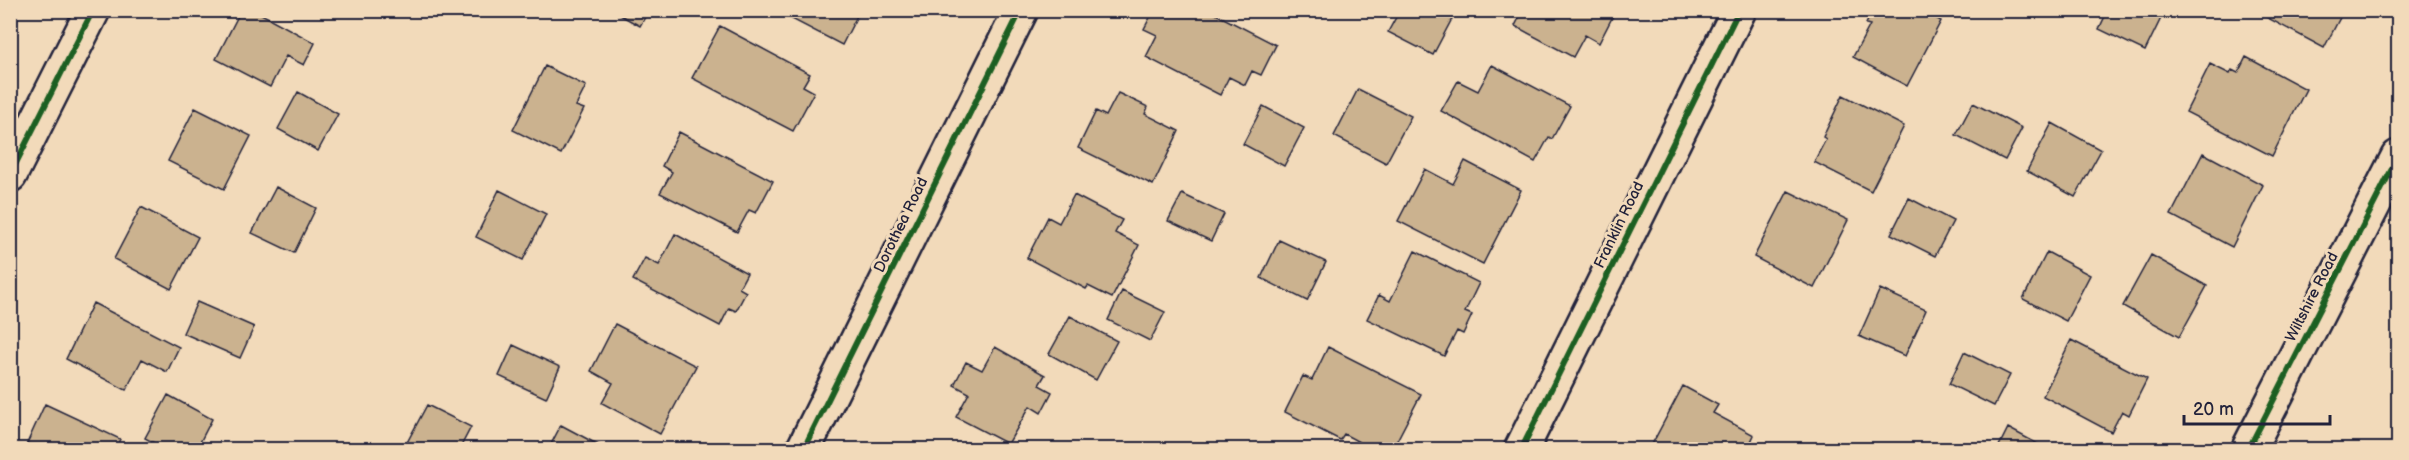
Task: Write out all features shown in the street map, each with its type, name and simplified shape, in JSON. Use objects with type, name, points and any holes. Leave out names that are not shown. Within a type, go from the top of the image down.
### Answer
[{"type":"street","points":[[10,175],[93,10]]},
{"type":"street","name":"Dorothea Road","points":[[803,450],[1021,10]]},
{"type":"street","name":"Franklin Road","points":[[1521,450],[1739,10]]},
{"type":"street","name":"Wiltshire Road","points":[[2248,450],[2398,157]]},
{"type":"building","points":[[241,10],[254,10],[315,43],[304,65],[286,56],[270,87],[216,59]]},
{"type":"building","points":[[611,10],[649,10],[640,26]]},
{"type":"building","points":[[786,10],[860,10],[842,45],[784,15]]},
{"type":"building","points":[[1154,10],[1208,10],[1276,45],[1261,75],[1252,71],[1245,85],[1229,77],[1220,95],[1146,57],[1157,35],[1144,29]]},
{"type":"building","points":[[1400,10],[1446,10],[1454,15],[1433,55],[1388,32]]},
{"type":"building","points":[[1523,10],[1616,10],[1599,43],[1585,35],[1573,57],[1515,26]]},
{"type":"building","points":[[1873,10],[1921,10],[1941,21],[1907,86],[1853,57],[1870,25],[1866,24]]},
{"type":"building","points":[[2108,10],[2165,10],[2145,51],[2099,29]]},
{"type":"building","points":[[2253,10],[2344,10],[2324,48]]},
{"type":"building","points":[[720,26],[810,74],[803,86],[814,92],[793,131],[692,78]]},
{"type":"building","points":[[2246,57],[2306,89],[2272,156],[2186,112],[2210,64],[2230,74],[2232,70],[2238,73]]},
{"type":"building","points":[[1492,65],[1570,106],[1552,139],[1549,137],[1535,162],[1441,111],[1458,81],[1478,91]]},
{"type":"building","points":[[545,66],[586,86],[576,106],[584,109],[561,154],[513,130]]},
{"type":"building","points":[[1358,89],[1411,116],[1386,163],[1334,136]]},
{"type":"building","points":[[298,92],[338,114],[318,151],[278,129]]},
{"type":"building","points":[[1118,93],[1148,107],[1145,114],[1179,131],[1153,185],[1078,148],[1096,111],[1106,116]]},
{"type":"building","points":[[1843,95],[1904,126],[1871,191],[1814,162],[1826,139],[1823,137]]},
{"type":"building","points":[[1973,103],[2022,128],[2005,160],[1956,135]]},
{"type":"building","points":[[1263,106],[1304,128],[1284,166],[1243,144]]},
{"type":"building","points":[[195,108],[251,136],[224,189],[168,161]]},
{"type":"building","points":[[2052,123],[2101,150],[2075,197],[2027,171]]},
{"type":"building","points":[[679,132],[773,181],[756,213],[749,210],[737,232],[660,193],[672,172],[662,166]]},
{"type":"building","points":[[2203,153],[2263,185],[2232,247],[2171,215]]},
{"type":"building","points":[[1465,161],[1521,190],[1483,264],[1398,221],[1425,169],[1453,184]]},
{"type":"building","points":[[276,187],[316,208],[294,253],[252,233]]},
{"type":"building","points":[[499,190],[546,214],[523,260],[476,237]]},
{"type":"building","points":[[1788,191],[1848,220],[1814,288],[1754,257]]},
{"type":"building","points":[[1182,194],[1224,214],[1211,241],[1168,221]]},
{"type":"building","points":[[1074,195],[1122,220],[1115,233],[1139,245],[1112,298],[1088,286],[1086,289],[1027,258],[1048,217],[1059,223]]},
{"type":"building","points":[[1909,198],[1953,221],[1935,256],[1891,234]]},
{"type":"building","points":[[141,207],[198,237],[171,289],[114,259]]},
{"type":"building","points":[[675,234],[747,273],[739,288],[746,292],[736,311],[729,308],[720,326],[633,280],[645,258],[659,265]]},
{"type":"building","points":[[1279,240],[1326,262],[1307,301],[1261,278]]},
{"type":"building","points":[[1415,251],[1479,283],[1465,312],[1472,315],[1463,334],[1457,331],[1444,356],[1367,319],[1379,295],[1390,301]]},
{"type":"building","points":[[2047,252],[2090,275],[2066,321],[2023,299]]},
{"type":"building","points":[[2151,255],[2207,286],[2179,337],[2123,306]]},
{"type":"building","points":[[1880,289],[1926,310],[1905,356],[1859,336]]},
{"type":"building","points":[[1122,291],[1165,312],[1150,341],[1108,320]]},
{"type":"building","points":[[197,302],[254,327],[240,358],[183,333]]},
{"type":"building","points":[[93,303],[179,347],[167,372],[142,359],[126,390],[66,359]]},
{"type":"building","points":[[1070,316],[1117,341],[1096,380],[1049,354]]},
{"type":"building","points":[[615,324],[696,366],[660,434],[602,403],[613,383],[591,371]]},
{"type":"building","points":[[2071,340],[2147,379],[2129,415],[2122,411],[2111,432],[2043,396]]},
{"type":"building","points":[[513,345],[560,367],[546,398],[499,376]]},
{"type":"building","points":[[995,347],[1045,375],[1039,385],[1052,392],[1041,413],[1030,406],[1008,444],[956,417],[969,393],[954,385],[966,362],[982,370]]},
{"type":"building","points":[[1328,347],[1421,394],[1392,450],[1374,450],[1344,434],[1340,440],[1285,412],[1303,376],[1312,380]]},
{"type":"building","points":[[1964,352],[2010,375],[1994,406],[1949,384]]},
{"type":"building","points":[[1683,386],[1718,405],[1713,413],[1754,435],[1747,450],[1649,450]]},
{"type":"building","points":[[168,395],[212,419],[196,450],[167,450],[145,438]]},
{"type":"building","points":[[45,404],[120,439],[115,450],[24,450]]},
{"type":"building","points":[[427,405],[471,427],[459,450],[403,450]]},
{"type":"building","points":[[561,425],[608,450],[548,450]]},
{"type":"building","points":[[2008,428],[2049,450],[1997,450]]},
{"type":"cycle path","points":[[10,175],[93,10]]},
{"type":"cycle path","points":[[803,450],[1021,10]]},
{"type":"cycle path","points":[[1521,450],[1739,10]]},
{"type":"cycle path","points":[[2248,450],[2398,157]]}]
